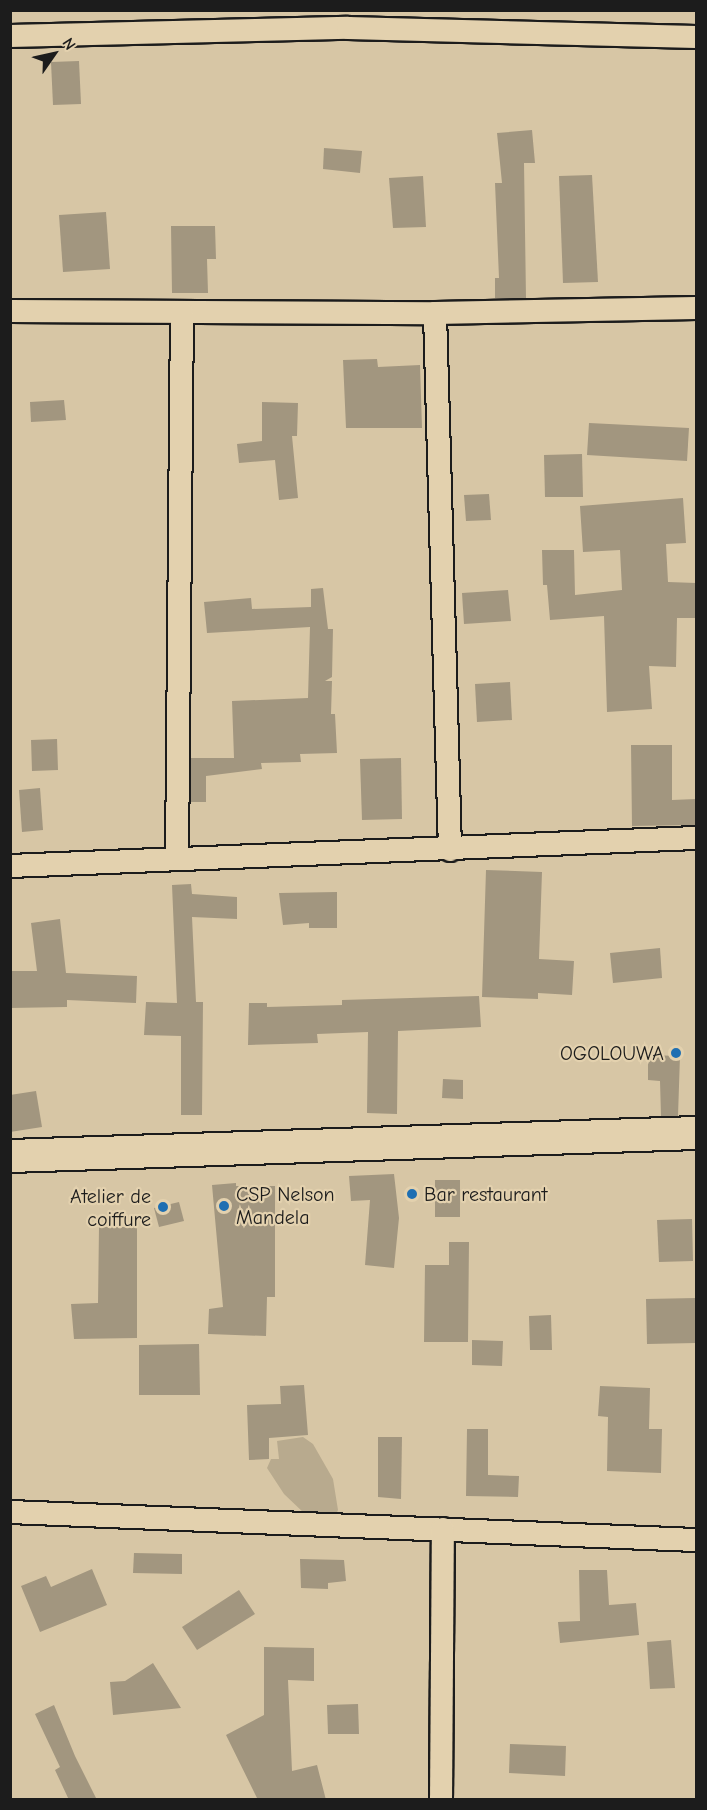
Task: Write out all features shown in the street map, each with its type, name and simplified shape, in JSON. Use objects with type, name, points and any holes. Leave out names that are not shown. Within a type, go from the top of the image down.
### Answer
[{"type":"street","points":[[10,36],[348,28],[696,37]]},
{"type":"street","points":[[10,311],[435,313],[696,308]]},
{"type":"street","points":[[177,859],[182,313]]},
{"type":"street","points":[[435,313],[450,850]]},
{"type":"street","points":[[10,866],[450,850],[696,838]]},
{"type":"street","points":[[10,1156],[696,1132]]},
{"type":"street","points":[[10,1512],[696,1540]]},
{"type":"street","points":[[441,1800],[443,1529]]},
{"type":"shaded area","points":[[303,1437],[313,1444],[333,1479],[338,1510],[334,1519],[305,1514],[284,1494],[267,1468],[271,1459],[279,1459],[277,1441]]},
{"type":"building","points":[[79,61],[81,104],[53,105],[51,62]]},
{"type":"building","points":[[532,130],[535,163],[524,163],[526,298],[495,298],[495,278],[499,278],[495,183],[502,183],[497,133]]},
{"type":"building","points":[[324,148],[362,151],[360,173],[323,169]]},
{"type":"building","points":[[592,175],[598,282],[563,283],[559,176]]},
{"type":"building","points":[[423,176],[426,227],[393,228],[389,178]]},
{"type":"building","points":[[106,212],[110,269],[63,272],[59,215]]},
{"type":"building","points":[[171,226],[215,226],[216,259],[207,259],[208,293],[172,293]]},
{"type":"building","points":[[377,359],[378,367],[420,365],[422,428],[346,428],[343,360]]},
{"type":"building","points":[[64,400],[66,420],[31,422],[30,402]]},
{"type":"building","points":[[262,402],[298,403],[297,436],[292,436],[298,498],[279,500],[275,460],[239,463],[237,444],[262,441]]},
{"type":"building","points":[[589,423],[689,428],[687,461],[587,455]]},
{"type":"building","points":[[582,454],[583,497],[545,497],[544,455]]},
{"type":"building","points":[[489,494],[491,520],[466,521],[464,495]]},
{"type":"building","points":[[683,498],[686,543],[666,544],[668,582],[696,583],[696,618],[677,618],[676,667],[649,666],[652,709],[607,712],[604,616],[550,620],[547,585],[543,585],[542,550],[574,550],[575,595],[622,590],[620,550],[583,552],[580,506]]},
{"type":"building","points":[[323,588],[328,629],[333,629],[332,677],[325,681],[332,681],[331,714],[335,714],[337,753],[300,754],[301,762],[261,763],[262,769],[206,776],[206,802],[191,802],[191,758],[234,758],[232,701],[308,698],[310,627],[207,633],[204,602],[251,598],[252,609],[311,607],[311,589]]},
{"type":"building","points":[[508,590],[511,621],[464,624],[462,593]]},
{"type":"building","points":[[510,682],[512,720],[477,722],[475,684]]},
{"type":"building","points":[[57,739],[58,770],[32,771],[31,740]]},
{"type":"building","points":[[631,745],[672,745],[672,800],[696,799],[696,825],[632,826]]},
{"type":"building","points":[[401,758],[402,819],[362,820],[360,759]]},
{"type":"building","points":[[40,788],[43,830],[22,832],[19,790]]},
{"type":"building","points":[[486,870],[542,872],[539,959],[574,961],[572,995],[538,993],[538,999],[482,997]]},
{"type":"building","points":[[191,884],[192,894],[237,897],[237,919],[192,917],[196,1002],[203,1002],[202,1115],[181,1115],[181,1036],[144,1035],[146,1002],[177,1003],[172,885]]},
{"type":"building","points":[[337,892],[337,928],[309,928],[309,923],[283,925],[279,893]]},
{"type":"building","points":[[60,919],[66,973],[137,976],[136,1003],[67,1000],[67,1007],[10,1008],[10,971],[37,971],[31,923]]},
{"type":"building","points":[[660,948],[662,978],[613,983],[610,953]]},
{"type":"building","points":[[479,996],[481,1027],[398,1031],[397,1114],[367,1113],[368,1032],[317,1034],[318,1043],[248,1045],[249,1003],[267,1003],[267,1007],[342,1005],[342,1000]]},
{"type":"building","points":[[648,1055],[680,1056],[678,1116],[661,1116],[660,1081],[648,1080]]},
{"type":"building","points":[[443,1079],[463,1080],[463,1099],[442,1098]]},
{"type":"building","points":[[36,1091],[42,1127],[10,1132],[10,1095]]},
{"type":"building","points":[[394,1174],[399,1218],[394,1268],[365,1265],[370,1200],[351,1201],[349,1176]]},
{"type":"building","points":[[435,1180],[460,1180],[460,1217],[435,1217]]},
{"type":"building","points":[[236,1183],[236,1186],[275,1186],[275,1297],[267,1297],[266,1336],[208,1334],[209,1309],[223,1307],[212,1185]]},
{"type":"building","points":[[179,1202],[184,1221],[159,1227],[154,1208]]},
{"type":"building","points":[[692,1219],[693,1261],[659,1262],[657,1220]]},
{"type":"building","points":[[99,1227],[137,1227],[137,1338],[74,1339],[71,1304],[98,1303]]},
{"type":"building","points":[[449,1242],[469,1242],[468,1342],[424,1342],[425,1265],[449,1265]]},
{"type":"building","points":[[696,1298],[696,1343],[647,1344],[646,1299]]},
{"type":"building","points":[[551,1315],[552,1350],[530,1350],[529,1316]]},
{"type":"building","points":[[472,1340],[503,1341],[502,1366],[472,1365]]},
{"type":"building","points":[[199,1344],[200,1395],[139,1395],[139,1345]]},
{"type":"building","points":[[304,1385],[308,1435],[269,1438],[269,1459],[249,1460],[247,1405],[281,1404],[280,1386]]},
{"type":"building","points":[[600,1386],[650,1388],[649,1429],[662,1429],[661,1473],[607,1471],[608,1417],[598,1416]]},
{"type":"building","points":[[467,1429],[488,1429],[488,1475],[519,1476],[518,1497],[466,1496]]},
{"type":"building","points":[[378,1437],[402,1437],[401,1499],[378,1497]]},
{"type":"building","points":[[134,1553],[182,1554],[182,1574],[133,1573]]},
{"type":"building","points":[[300,1559],[344,1560],[346,1581],[328,1583],[328,1589],[301,1588]]},
{"type":"building","points":[[92,1569],[107,1605],[40,1632],[21,1586],[46,1576],[51,1587]]},
{"type":"building","points":[[579,1570],[607,1570],[609,1605],[636,1603],[639,1635],[560,1643],[558,1622],[580,1621]]},
{"type":"building","points":[[239,1590],[255,1614],[197,1650],[182,1627]]},
{"type":"building","points":[[671,1640],[675,1688],[650,1689],[647,1642]]},
{"type":"building","points":[[264,1647],[314,1648],[314,1681],[288,1680],[292,1771],[317,1765],[326,1800],[258,1800],[226,1735],[264,1715]]},
{"type":"building","points":[[153,1663],[181,1708],[113,1715],[110,1682],[125,1681]]},
{"type":"building","points":[[358,1704],[359,1734],[328,1734],[327,1705]]},
{"type":"building","points":[[54,1705],[75,1756],[97,1800],[69,1800],[55,1770],[60,1767],[35,1714]]},
{"type":"building","points":[[510,1744],[566,1746],[565,1776],[509,1773]]},
{"type":"place","name":"OGOLOUWA","points":[[676,1053]]},
{"type":"place","name":"Bar restaurant","points":[[412,1194]]},
{"type":"place","name":"CSP Nelson Mandela","points":[[224,1206]]},
{"type":"place","name":"Atelier de coiffure","points":[[163,1207]]}]
